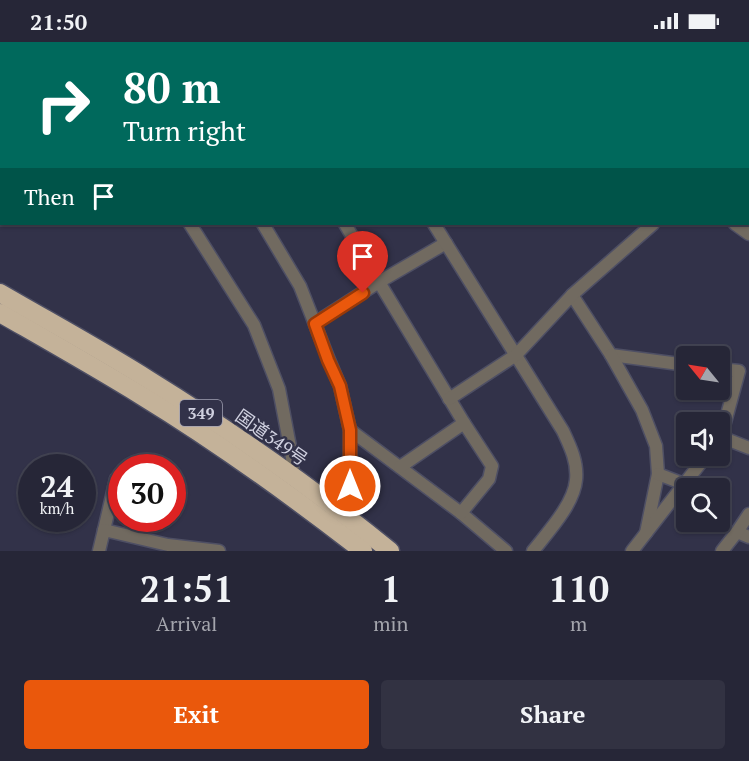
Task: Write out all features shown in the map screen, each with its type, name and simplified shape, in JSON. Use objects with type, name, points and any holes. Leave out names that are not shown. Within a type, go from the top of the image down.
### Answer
[{"type":"highway","name":"国道349号","points":[[0,293],[148,379],[238,437],[346,515],[390,551]]},
{"type":"highway","name":"国道349号","points":[[0,312],[142,396],[228,452],[363,551]]},
{"type":"street","points":[[191,225],[254,325],[279,389],[292,458],[293,477]]},
{"type":"street","points":[[264,225],[300,286],[340,386],[350,430],[350,505],[346,515]]},
{"type":"street","points":[[346,225],[449,399],[492,466],[489,479],[462,513]]},
{"type":"street","points":[[435,225],[571,448],[576,467],[576,481],[572,495],[533,551]]},
{"type":"street","points":[[449,399],[516,355],[572,296],[652,225]]},
{"type":"street","points":[[736,225],[749,234]]},
{"type":"street","points":[[315,324],[379,282],[446,243]]},
{"type":"street","points":[[572,296],[611,355],[642,410],[656,446],[658,474],[646,533]]},
{"type":"street","points":[[611,355],[676,364]]},
{"type":"street","points":[[727,412],[739,371],[730,370]]},
{"type":"street","points":[[400,467],[464,423]]},
{"type":"street","points":[[350,430],[462,513],[506,551]]},
{"type":"street","points":[[730,441],[749,448]]},
{"type":"street","points":[[689,478],[698,466]]},
{"type":"street","points":[[658,474],[676,481]]},
{"type":"street","points":[[632,551],[676,494]]},
{"type":"street","points":[[99,551],[108,513]]},
{"type":"street","points":[[722,551],[743,534],[749,514]]},
{"type":"street","points":[[104,530],[168,548],[219,551]]},
{"type":"route","points":[[350,486],[350,430],[340,386],[315,324],[363,293]]}]
